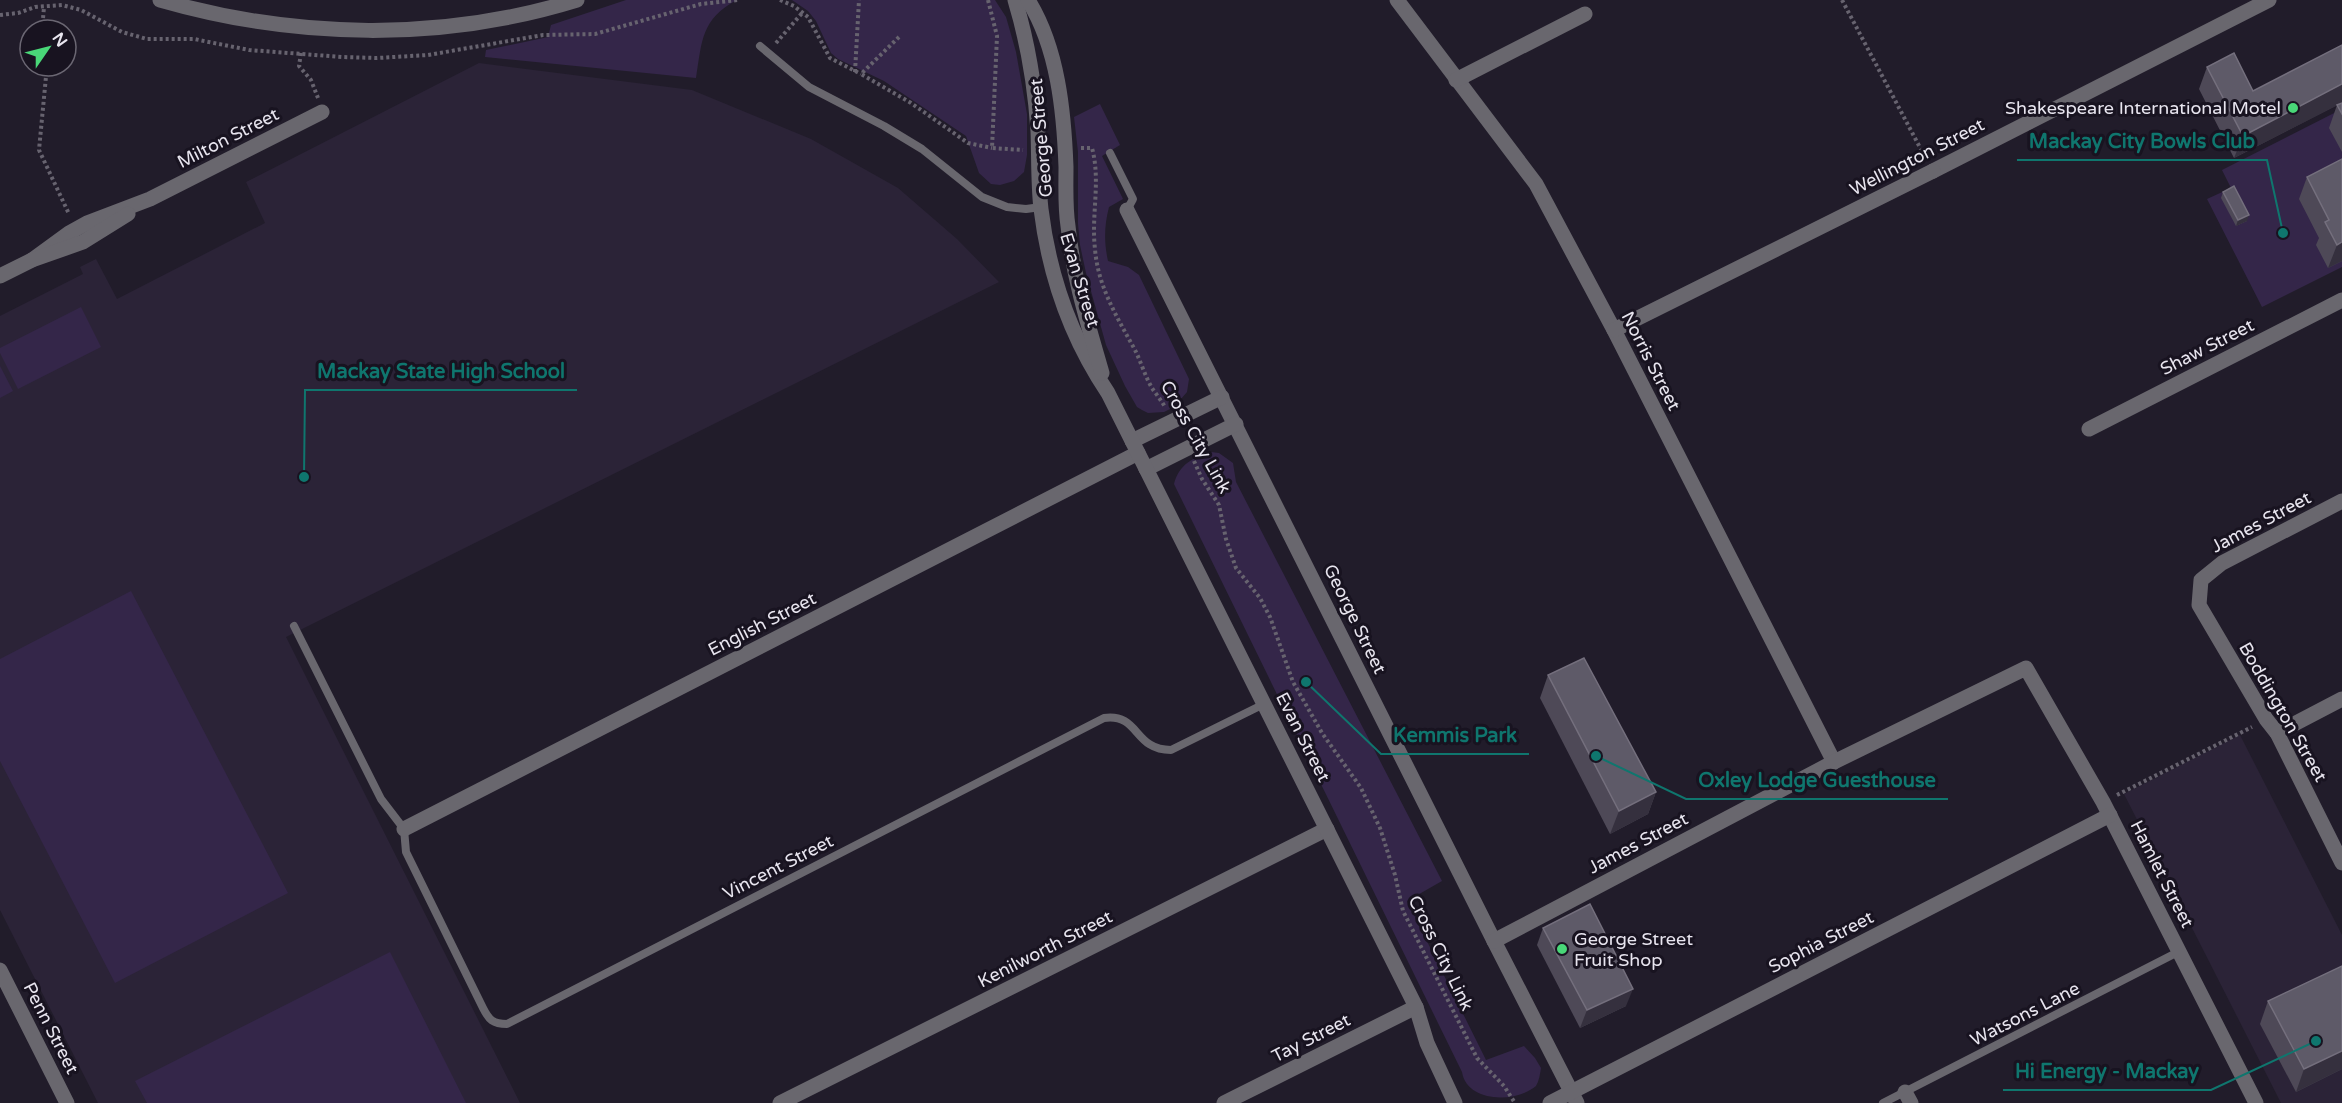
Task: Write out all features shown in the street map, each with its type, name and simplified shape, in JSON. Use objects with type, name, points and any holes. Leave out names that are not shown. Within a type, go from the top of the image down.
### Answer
[{"type":"street","points":[[160,0],[224,16],[277,25],[334,30],[428,29],[495,20],[577,0]]},
{"type":"street","name":"George Street","points":[[1015,0],[1029,56],[1039,150],[1041,207]]},
{"type":"street","name":"George Street","points":[[1028,0],[1042,26],[1053,63],[1065,148],[1066,206]]},
{"type":"street","name":"Norris Street","points":[[1397,0],[1536,184],[1614,330],[1834,762]]},
{"type":"street","name":"Wellington Street","points":[[1614,330],[2268,0]]},
{"type":"street","points":[[1456,80],[1585,14]]},
{"type":"street","name":"Milton Street","points":[[0,276],[32,260],[87,223],[150,199],[322,112]]},
{"type":"street","points":[[1041,207],[1066,206]]},
{"type":"street","name":"Evan Street","points":[[1066,206],[1076,281],[1108,393]]},
{"type":"street","name":"Evan Street","points":[[1041,207],[1053,269],[1070,321],[1416,1007],[1430,1050],[1455,1103]]},
{"type":"street","name":"George Street","points":[[1127,210],[1574,1098]]},
{"type":"street","name":"Shaw Street","points":[[2089,429],[2342,300]]},
{"type":"street","name":"English Street","points":[[404,829],[1135,447],[1173,421],[1222,397]]},
{"type":"street","points":[[1146,469],[1236,424]]},
{"type":"street","name":"James Street","points":[[2201,580],[2222,563],[2342,501]]},
{"type":"street","name":"Boddington Street","points":[[2201,580],[2199,605],[2266,719],[2277,733],[2342,863]]},
{"type":"street","name":"James Street","points":[[1494,941],[1834,762],[2026,668]]},
{"type":"street","name":"Hamlet Street","points":[[2026,668],[2106,809],[2256,1103]]},
{"type":"street","points":[[2277,733],[2342,699]]},
{"type":"street","name":"Sophia Street","points":[[1550,1103],[1574,1098],[2106,809]]},
{"type":"street","name":"Kenilworth Street","points":[[780,1103],[1327,829]]},
{"type":"street","name":"Penn Street","points":[[0,970],[67,1103]]},
{"type":"street","name":"Tay Street","points":[[1224,1103],[1416,1007]]},
{"type":"lane","points":[[759,46],[819,94],[869,118],[922,149],[982,197],[1007,207],[1026,209],[1041,207]]},
{"type":"lane","name":"George Street","points":[[1110,153],[1133,199],[1127,210]]},
{"type":"lane","points":[[294,626],[381,799],[404,829]]},
{"type":"lane","name":"Vincent Street","points":[[404,829],[406,852],[483,1008],[489,1019],[497,1024],[507,1024],[1097,721],[1107,717],[1121,718],[1132,726],[1149,745],[1161,750],[1171,750],[1264,704]]},
{"type":"lane","name":"Watsons Lane","points":[[1883,1103],[1908,1097],[2180,951]]},
{"type":"path","points":[[0,15],[18,13],[35,7],[36,0]]},
{"type":"path","points":[[780,0],[803,12],[816,30],[826,53],[838,63],[878,82],[968,143],[1012,150],[1039,150]]},
{"type":"path","points":[[855,72],[859,0]]},
{"type":"path","points":[[988,0],[997,36],[992,148]]},
{"type":"path","points":[[1842,0],[1933,171]]},
{"type":"path","points":[[43,18],[44,7]]},
{"type":"path","points":[[767,52],[803,12]]},
{"type":"path","points":[[861,74],[899,37]]},
{"type":"path","points":[[301,53],[299,66],[311,80],[322,112]]},
{"type":"path","points":[[45,78],[39,150],[70,218]]},
{"type":"path","name":"Cross City Link","points":[[1065,148],[1092,148],[1097,184],[1095,250],[1101,281],[1111,308],[1152,387],[1173,421]]},
{"type":"path","name":"Cross City Link","points":[[1188,448],[1202,479],[1218,505],[1236,568],[1260,598],[1270,617],[1293,682],[1323,734],[1361,788],[1380,828],[1395,875],[1400,903],[1408,921],[1477,1058],[1504,1086],[1515,1103]]},
{"type":"path","points":[[2106,809],[2266,719]]},
{"type":"shaded area","points":[[626,0],[737,0],[716,15],[705,32],[696,78],[485,57],[486,50],[548,37],[551,25]]},
{"type":"shaded area","points":[[792,0],[995,0],[1006,17],[1016,52],[1027,114],[1027,155],[1024,172],[1014,181],[1000,185],[991,184],[979,173],[966,136],[884,81],[838,59],[831,53],[816,21],[808,11]]},
{"type":"shaded area","points":[[479,63],[692,90],[811,139],[898,188],[957,239],[999,282],[286,637],[520,1103],[98,1103],[0,910],[0,316],[83,274],[80,267],[96,259],[117,299],[265,223],[246,182]]},
{"type":"shaded area","points":[[1100,104],[1120,145],[1102,156],[1123,199],[1109,207],[1105,234],[1108,261],[1128,267],[1139,275],[1189,379],[1187,392],[1174,407],[1164,412],[1148,413],[1137,407],[1125,386],[1106,345],[1080,245],[1078,152],[1074,117]]},
{"type":"shaded area","points":[[2342,109],[2342,267],[2262,307],[2207,199],[2231,188],[2222,170]]},
{"type":"shaded area","points":[[81,307],[101,347],[18,389],[0,353],[0,348]]},
{"type":"shaded area","points":[[0,366],[13,391],[0,398]]},
{"type":"shaded area","points":[[1211,452],[1219,453],[1233,463],[1236,482],[1442,881],[1407,901],[1486,1060],[1524,1046],[1541,1068],[1536,1086],[1527,1092],[1493,1097],[1473,1090],[1466,1082],[1174,484],[1183,467]]},
{"type":"shaded area","points":[[131,591],[288,893],[115,983],[0,761],[0,659]]},
{"type":"shaded area","points":[[2240,735],[2342,935],[2342,1103],[2281,1103],[2124,794]]},
{"type":"shaded area","points":[[390,952],[466,1103],[147,1103],[135,1081]]},
{"type":"building","points":[[2342,45],[2342,84],[2243,136],[2207,67],[2234,53],[2253,91]]},
{"type":"building","points":[[2342,103],[2342,114],[2337,105]]},
{"type":"building","points":[[2342,159],[2342,242],[2337,245],[2325,222],[2329,220],[2307,177]]},
{"type":"building","points":[[2234,186],[2249,215],[2238,220],[2223,192]]},
{"type":"building","points":[[1584,658],[1656,792],[1619,811],[1548,675]]},
{"type":"building","points":[[1590,904],[1633,989],[1587,1010],[1543,928]]},
{"type":"building","points":[[2342,966],[2342,1051],[2304,1069],[2268,1001]]},
{"type":"place","name":"Shakespeare International Motel","points":[[2293,108]]},
{"type":"place","name":"Mackay City Bowls Club","points":[[2283,233]]},
{"type":"place","name":"Mackay State High School","points":[[304,477]]},
{"type":"place","name":"Kemmis Park","points":[[1306,682]]},
{"type":"place","name":"Oxley Lodge Guesthouse","points":[[1596,756]]},
{"type":"place","name":"George Street Fruit Shop","points":[[1562,949]]},
{"type":"place","name":"Hi Energy - Mackay","points":[[2316,1041]]}]
